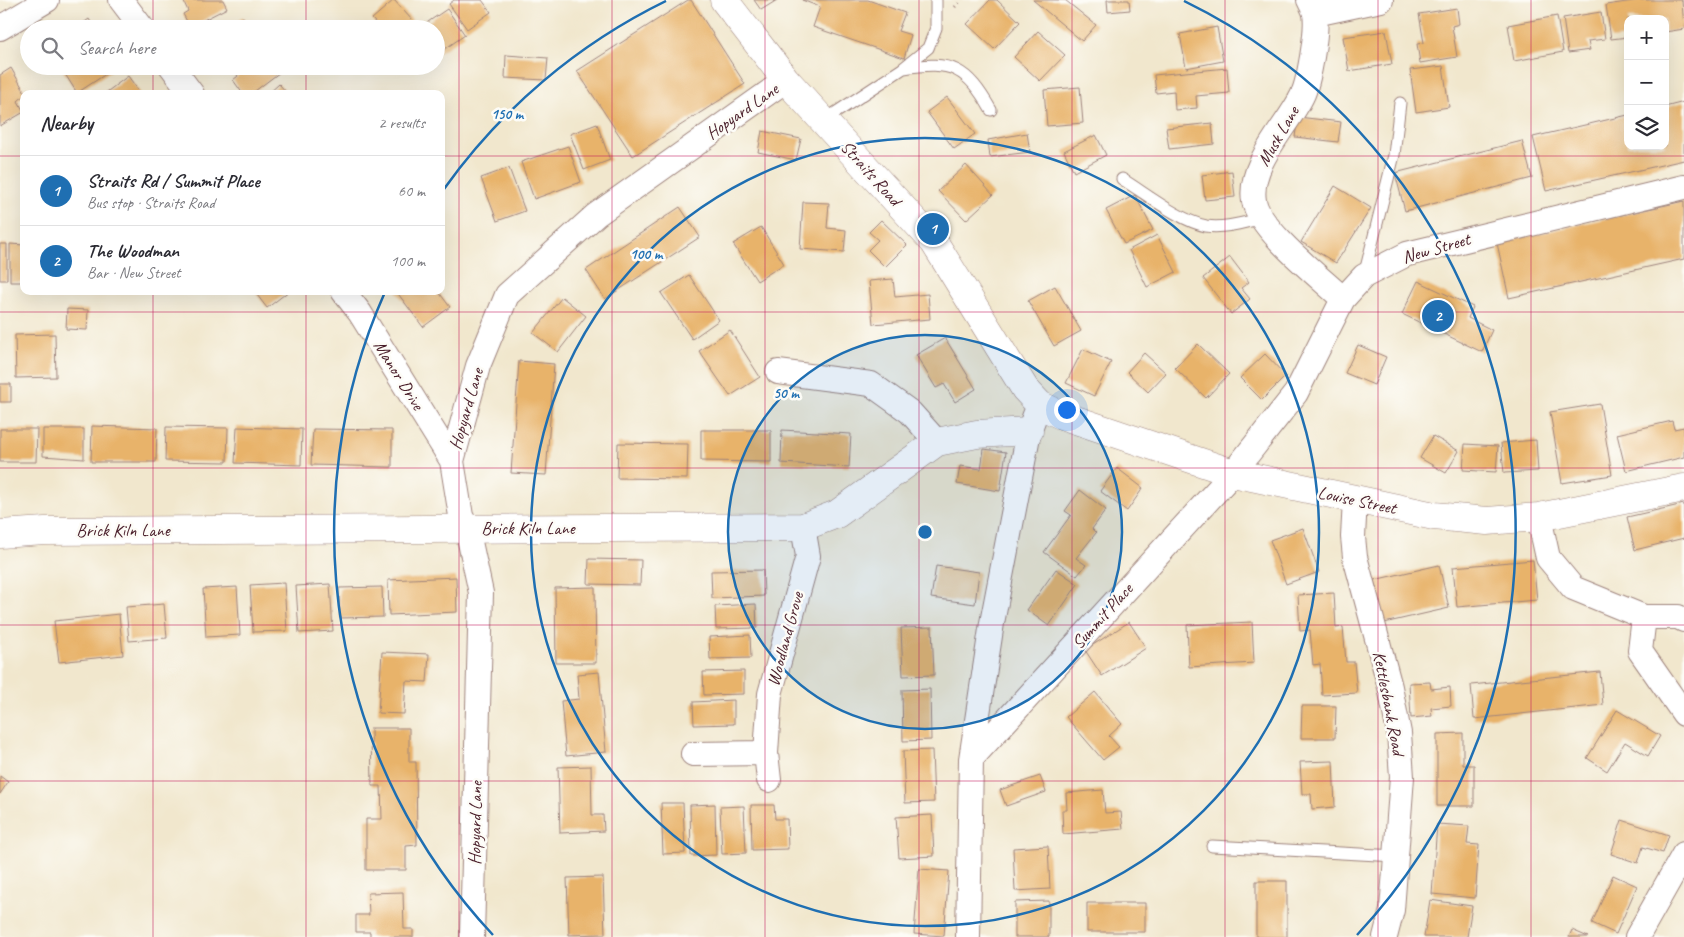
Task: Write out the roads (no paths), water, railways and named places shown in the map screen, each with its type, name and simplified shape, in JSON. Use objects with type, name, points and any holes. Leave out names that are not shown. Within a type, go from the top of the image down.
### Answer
[{"type":"street","points":[[0,28],[48,0]]},
{"type":"street","points":[[121,0],[136,20]]},
{"type":"street","name":"Straits Road","points":[[724,0],[786,80],[934,242],[1025,389],[1040,405]]},
{"type":"street","points":[[1312,7],[1381,0]]},
{"type":"street","name":"Musk Lane","points":[[1312,7],[1316,38],[1302,95],[1280,129],[1255,177],[1254,202],[1272,233],[1343,299]]},
{"type":"street","points":[[178,75],[189,90]]},
{"type":"street","name":"Hopyard Lane","points":[[472,937],[481,593],[468,528],[461,516],[452,461],[478,366],[507,295],[596,215],[786,80]]},
{"type":"street","name":"New Street","points":[[1232,472],[1296,393],[1343,299],[1364,276],[1407,254],[1684,187]]},
{"type":"street","name":"Manor Drive","points":[[346,295],[360,313],[452,461]]},
{"type":"street","points":[[778,372],[871,384],[910,412],[937,442]]},
{"type":"street","points":[[968,937],[971,760],[992,622],[1029,431],[1040,405]]},
{"type":"street","name":"Louise Street","points":[[1040,405],[1061,415],[1232,472],[1434,516],[1487,521],[1539,518],[1684,488]]},
{"type":"street","name":"Brick Kiln Lane","points":[[0,534],[44,530],[803,527],[837,514],[937,442],[976,434],[1029,431]]},
{"type":"street","name":"Summit Place","points":[[971,760],[1232,472]]},
{"type":"street","name":"Kettlesbank Road","points":[[1356,500],[1353,537],[1355,557],[1390,687],[1399,733],[1402,777],[1392,910],[1385,937]]},
{"type":"street","points":[[1539,518],[1548,558],[1573,588],[1644,617],[1678,617],[1684,620]]},
{"type":"street","name":"Woodland Grove","points":[[769,780],[766,753],[770,694],[808,556],[803,527]]},
{"type":"street","points":[[1644,617],[1640,651],[1684,714]]},
{"type":"street","points":[[693,754],[766,753]]},
{"type":"street","points":[[1637,937],[1684,854]]},
{"type":"lane","points":[[823,121],[902,68],[928,48],[936,28],[936,0]]},
{"type":"lane","points":[[902,68],[927,64],[952,67],[963,73],[978,87],[991,110]]},
{"type":"lane","points":[[1364,276],[1394,155],[1400,103]]},
{"type":"lane","points":[[1122,179],[1181,215],[1205,226],[1220,227],[1263,218]]},
{"type":"lane","points":[[1212,846],[1396,856]]},
{"type":"place","name":"Straits Rd / Summit Place","points":[[933,229]]},
{"type":"place","name":"The Woodman","points":[[1438,316]]}]
